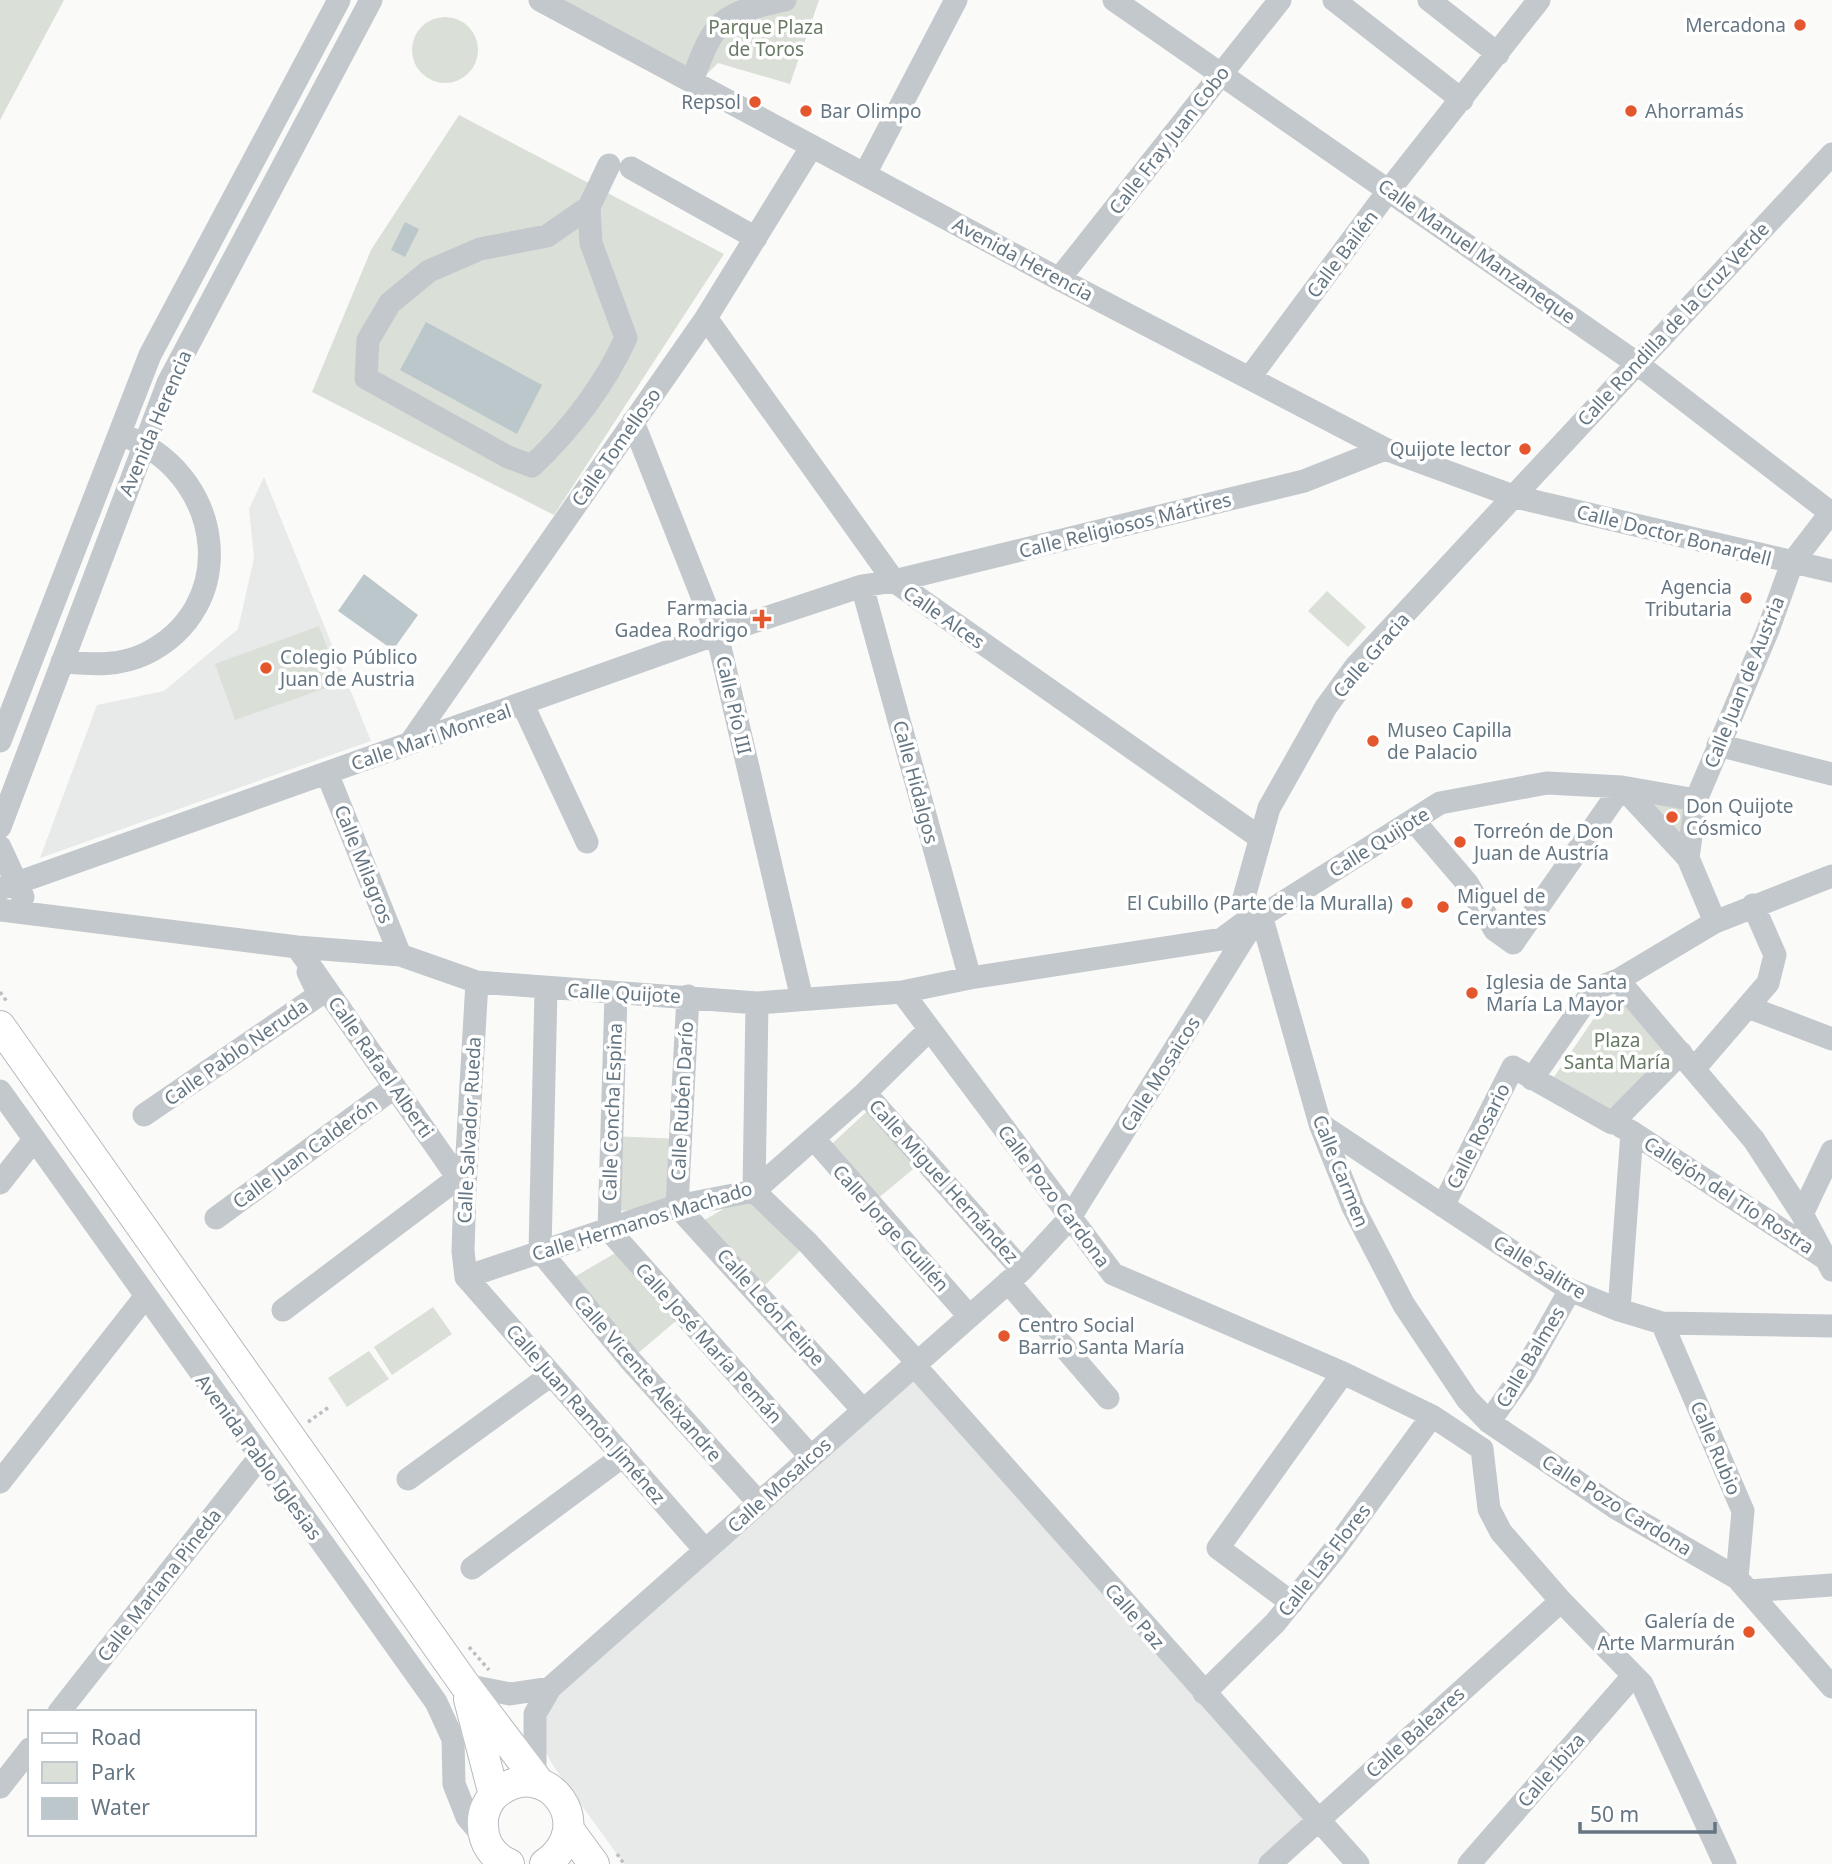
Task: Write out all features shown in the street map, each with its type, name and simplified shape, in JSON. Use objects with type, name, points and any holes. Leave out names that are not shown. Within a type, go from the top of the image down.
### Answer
[{"type":"main road","name":"Avenida Pablo Iglesias","points":[[0,1026],[465,1685],[538,1778],[563,1802],[569,1815],[569,1830]]},
{"type":"main road","name":"Avenida Pablo Iglesias","points":[[465,1685],[494,1795]]},
{"type":"main road","points":[[498,1856],[482,1822],[486,1808],[494,1795],[507,1785],[538,1778]]},
{"type":"main road","points":[[545,1864],[565,1844],[569,1830]]},
{"type":"main road","points":[[569,1830],[594,1864]]},
{"type":"street","name":"Avenida Herencia","points":[[0,741],[150,355],[340,0]]},
{"type":"street","name":"Avenida Herencia","points":[[0,827],[168,383],[371,0]]},
{"type":"street","name":"Avenida Herencia","points":[[540,0],[1059,279],[1385,449],[1517,496]]},
{"type":"street","points":[[692,80],[708,39],[730,14],[785,0]]},
{"type":"street","points":[[865,174],[956,0]]},
{"type":"street","name":"Calle Manuel Manzaneque","points":[[1114,0],[1223,73],[1635,362],[1831,512]]},
{"type":"street","name":"Calle Fray Juan Cobo","points":[[1059,279],[1280,0]]},
{"type":"street","points":[[1334,0],[1462,100]]},
{"type":"street","points":[[1429,0],[1498,54]]},
{"type":"street","name":"Calle Bailén","points":[[1250,377],[1389,190],[1539,0]]},
{"type":"street","name":"Calle Tomelloso","points":[[410,743],[706,318],[812,146]]},
{"type":"street","name":"Calle Rondilla de la Cruz Verde","points":[[1517,496],[1635,362],[1832,154]]},
{"type":"street","points":[[589,207],[591,243],[626,338],[601,386],[565,435],[532,466],[508,457],[366,378],[368,340],[390,303],[429,271],[480,249],[547,236],[589,207],[620,167],[756,238]]},
{"type":"street","name":"Calle Alces","points":[[706,318],[894,582],[1259,837]]},
{"type":"street","name":"Calle Pío III","points":[[633,422],[717,634],[802,999]]},
{"type":"street","points":[[62,662],[109,665],[145,654],[176,632],[198,602],[209,567],[208,530],[196,494],[173,465],[144,444],[118,433]]},
{"type":"street","name":"Calle Religiosos Mártires","points":[[862,586],[894,582],[1304,481],[1385,449]]},
{"type":"street","name":"Calle Doctor Bonardell","points":[[1517,496],[1832,571]]},
{"type":"street","name":"Calle Gracia","points":[[1255,913],[1259,837],[1269,808],[1295,758],[1356,666],[1517,496]]},
{"type":"street","name":"Calle Juan de Austria","points":[[1688,858],[1696,800],[1768,630],[1792,563],[1831,512]]},
{"type":"street","name":"Calle Mari Monreal","points":[[8,887],[717,634],[862,586]]},
{"type":"street","name":"Calle Hidalgos","points":[[862,586],[970,978]]},
{"type":"street","points":[[523,705],[587,842]]},
{"type":"street","points":[[1718,746],[1832,774]]},
{"type":"street","name":"Calle Milagros","points":[[327,774],[400,955]]},
{"type":"street","name":"Calle Quijote","points":[[0,910],[297,947],[400,955],[478,982],[757,1003],[902,992],[970,978],[1222,939],[1255,913],[1414,821],[1440,803],[1547,783],[1622,787],[1696,800]]},
{"type":"street","points":[[1414,821],[1467,883],[1495,929],[1513,943],[1622,787],[1688,858],[1715,922]]},
{"type":"street","points":[[0,847],[8,887],[39,915]]},
{"type":"street","name":"Calle Rosario","points":[[1443,1206],[1522,1073],[1594,989],[1618,980],[1715,922],[1832,876]]},
{"type":"street","points":[[1619,1310],[1622,1128],[1687,1061],[1748,1007],[1768,984],[1775,955],[1753,905]]},
{"type":"street","name":"Calle Carmen","points":[[1255,913],[1320,1124],[1353,1207],[1404,1306],[1467,1399],[1494,1425]]},
{"type":"street","name":"Calle Mosaicos","points":[[538,1778],[535,1714],[550,1688],[1015,1276],[1069,1219],[1255,913]]},
{"type":"street","name":"Calle Rafael Alberti","points":[[297,947],[462,1183]]},
{"type":"street","name":"Calle Pablo Neruda","points":[[144,1115],[318,995],[297,947]]},
{"type":"street","points":[[1618,980],[1754,1140],[1802,1214],[1829,1264]]},
{"type":"street","name":"Calle Salvador Rueda","points":[[466,1277],[462,1183],[478,982]]},
{"type":"street","points":[[540,1251],[546,989]]},
{"type":"street","name":"Calle Pozo Cardona","points":[[902,992],[1069,1219],[1113,1274],[1343,1373],[1440,1421],[1482,1449]]},
{"type":"street","name":"Calle Concha Espina","points":[[609,1230],[616,994]]},
{"type":"street","name":"Calle Rubén Darío","points":[[677,1206],[688,996]]},
{"type":"street","points":[[754,1191],[757,1003]]},
{"type":"street","points":[[1748,1007],[1832,1040]]},
{"type":"street","name":"Calle Hermanos Machado","points":[[466,1277],[677,1206],[754,1191],[865,1093],[929,1030]]},
{"type":"street","points":[[1522,1073],[1622,1128]]},
{"type":"street","name":"Calle Juan Calderón","points":[[216,1218],[395,1087]]},
{"type":"street","name":"Avenida Pablo Iglesias","points":[[0,1091],[259,1458],[436,1702],[453,1739],[454,1784],[467,1817],[498,1856]]},
{"type":"street","name":"Calle Miguel Hernández","points":[[865,1093],[1015,1276]]},
{"type":"street","name":"Calle Salitre","points":[[1320,1124],[1570,1290],[1619,1310],[1662,1323],[1832,1326]]},
{"type":"street","name":"Callejón del Tío Rostra","points":[[1622,1128],[1829,1264]]},
{"type":"street","name":"Calle Jorge Guillén","points":[[814,1139],[970,1316]]},
{"type":"street","points":[[0,1183],[33,1141]]},
{"type":"street","points":[[1802,1214],[1832,1151]]},
{"type":"street","points":[[283,1310],[462,1183]]},
{"type":"street","name":"Calle Paz","points":[[754,1191],[808,1243],[1357,1864]]},
{"type":"street","name":"Calle León Felipe","points":[[677,1206],[863,1410]]},
{"type":"street","name":"Calle José María Pemán","points":[[609,1230],[810,1456]]},
{"type":"street","name":"Calle Vicente Aleixandre","points":[[540,1251],[630,1360],[759,1503]]},
{"type":"street","points":[[1015,1276],[1108,1398]]},
{"type":"street","name":"Calle Juan Ramón Jiménez","points":[[466,1277],[705,1550]]},
{"type":"street","name":"Calle Balmes","points":[[1482,1449],[1570,1290]]},
{"type":"street","points":[[0,1482],[145,1297]]},
{"type":"street","name":"Calle Rubio","points":[[1662,1323],[1743,1511],[1743,1585]]},
{"type":"street","points":[[1292,1603],[1218,1548],[1343,1373]]},
{"type":"street","points":[[408,1479],[551,1375]]},
{"type":"street","name":"Calle Las Flores","points":[[1204,1693],[1292,1603],[1440,1421],[1467,1399]]},
{"type":"street","name":"Calle Pozo Cardona","points":[[1494,1425],[1616,1508],[1743,1585],[1832,1687]]},
{"type":"street","points":[[1482,1449],[1489,1509],[1501,1532],[1561,1601],[1642,1684],[1717,1859]]},
{"type":"street","points":[[472,1568],[622,1456]]},
{"type":"street","name":"Calle Mariana Pineda","points":[[61,1710],[259,1458]]},
{"type":"street","points":[[1743,1585],[1832,1585]]},
{"type":"street","name":"Calle Baleares","points":[[1270,1864],[1561,1601]]},
{"type":"street","name":"Calle Ibiza","points":[[1469,1864],[1633,1675]]},
{"type":"street","points":[[465,1685],[510,1694],[550,1688]]},
{"type":"street","points":[[0,1787],[28,1752]]},
{"type":"path","points":[[308,1422],[329,1407]]},
{"type":"shaded area","name":"Colegio Público Juan de Austria","points":[[264,477],[371,741],[40,858],[97,705],[164,691],[238,629],[254,558],[249,509]]},
{"type":"shaded area","points":[[915,1366],[1317,1821],[1270,1864],[624,1864],[554,1767],[534,1732],[535,1714]]},
{"type":"green space","points":[[0,0],[64,0],[0,120]]},
{"type":"green space","name":"Parque Plaza de Toros","points":[[559,0],[819,0],[790,84],[718,63],[704,77]]},
{"type":"green space","points":[[445,17],[468,27],[478,50],[468,73],[445,83],[422,73],[412,50],[422,27]]},
{"type":"green space","points":[[459,115],[724,254],[554,515],[312,392],[371,250]]},
{"type":"green space","points":[[1327,591],[1366,627],[1348,647],[1308,611]]},
{"type":"green space","points":[[319,626],[340,683],[235,720],[215,664]]},
{"type":"green space","points":[[1622,787],[1696,800],[1688,858]]},
{"type":"green space","name":"Plaza Santa María","points":[[1622,999],[1669,1051],[1610,1112],[1552,1080],[1603,1005]]},
{"type":"green space","points":[[874,1105],[924,1160],[870,1205],[823,1152]]},
{"type":"green space","points":[[611,1136],[680,1139],[677,1206],[608,1212]]},
{"type":"green space","points":[[754,1191],[808,1243],[758,1292],[696,1225]]},
{"type":"green space","points":[[624,1248],[683,1315],[630,1360],[564,1283]]},
{"type":"green space","points":[[433,1307],[452,1334],[392,1375],[374,1347]]},
{"type":"green space","points":[[369,1351],[389,1379],[347,1407],[328,1378]]},
{"type":"water","points":[[405,222],[419,229],[405,257],[391,250]]},
{"type":"water","points":[[426,322],[542,385],[517,434],[400,370]]},
{"type":"water","points":[[364,574],[418,615],[393,650],[338,611]]},
{"type":"place","name":"Mercadona","points":[[1800,25]]},
{"type":"place","name":"Repsol","points":[[755,102]]},
{"type":"place","name":"Bar Olimpo","points":[[806,111]]},
{"type":"place","name":"Ahorramás","points":[[1631,111]]},
{"type":"place","name":"Quijote lector","points":[[1525,449]]},
{"type":"place","name":"Agencia Tributaria","points":[[1746,598]]},
{"type":"place","name":"Farmacia Gadea Rodrigo","points":[[762,619]]},
{"type":"place","name":"Colegio Público Juan de Austria","points":[[266,668]]},
{"type":"place","name":"Museo Capilla de Palacio","points":[[1373,741]]},
{"type":"place","name":"Don Quijote Cósmico","points":[[1672,817]]},
{"type":"place","name":"Torreón de Don Juan de Austría","points":[[1460,842]]},
{"type":"place","name":"El Cubillo (Parte de la Muralla)","points":[[1407,903]]},
{"type":"place","name":"Miguel de Cervantes","points":[[1443,907]]},
{"type":"place","name":"Iglesia de Santa María La Mayor","points":[[1472,993]]},
{"type":"place","name":"Centro Social Barrio Santa María","points":[[1004,1336]]},
{"type":"place","name":"Galería de Arte Marmurán","points":[[1749,1632]]}]
